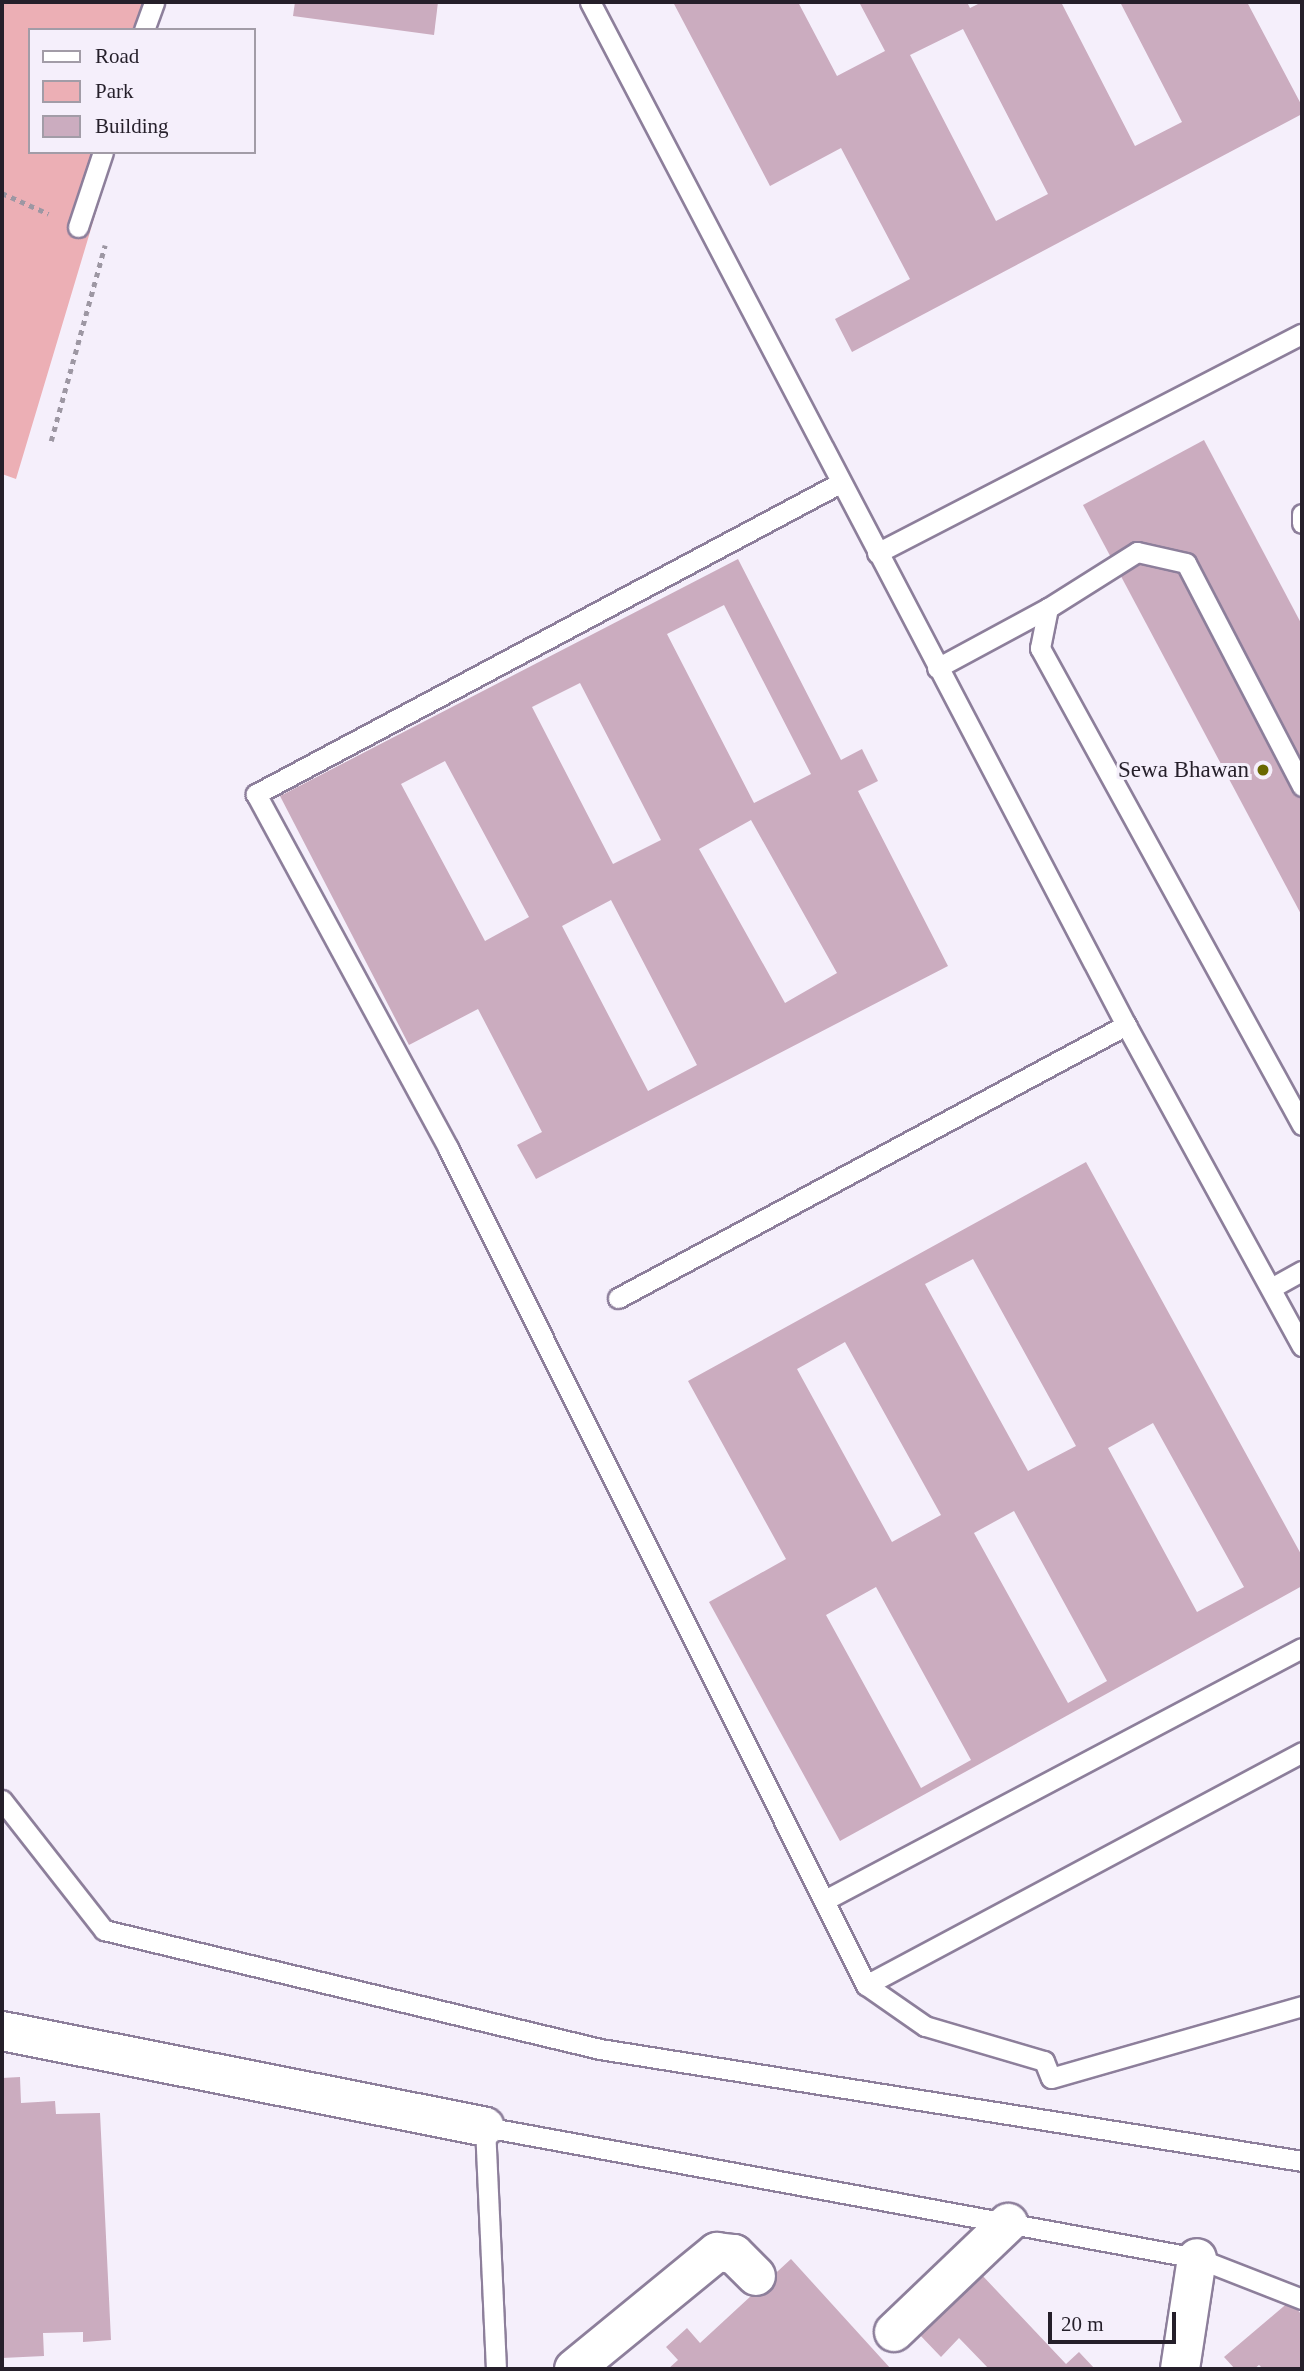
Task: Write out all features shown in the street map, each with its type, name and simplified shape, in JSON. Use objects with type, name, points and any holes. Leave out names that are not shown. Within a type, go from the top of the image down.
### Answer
[{"type":"street","points":[[2,2031],[485,2127]]},
{"type":"street","points":[[894,2332],[1008,2224]]},
{"type":"street","points":[[574,2369],[717,2252],[734,2254],[756,2276]]},
{"type":"street","points":[[1180,2369],[1197,2258]]},
{"type":"lane","points":[[145,28],[154,2]]},
{"type":"lane","points":[[590,2],[1126,1025],[1302,1346]]},
{"type":"lane","points":[[78,227],[102,154]]},
{"type":"lane","points":[[877,553],[1302,334]]},
{"type":"lane","points":[[840,483],[256,794],[448,1148],[866,1985],[925,2026],[1044,2061],[1051,2078],[1302,2006]]},
{"type":"lane","points":[[1302,514],[1302,523]]},
{"type":"lane","points":[[937,668],[1048,608],[1137,552],[1186,564],[1302,786]]},
{"type":"lane","points":[[1048,608],[1040,648],[1302,1125]]},
{"type":"lane","points":[[618,1298],[1126,1025]]},
{"type":"lane","points":[[1270,1289],[1302,1271]]},
{"type":"lane","points":[[825,1900],[1302,1648]]},
{"type":"lane","points":[[866,1985],[1302,1752]]},
{"type":"lane","points":[[2,1800],[104,1930],[600,2049],[1302,2161]]},
{"type":"lane","points":[[496,2369],[485,2127],[1197,2258],[1302,2299]]},
{"type":"path","points":[[2,192],[106,240],[51,441]]},
{"type":"green space","points":[[2,2],[159,2],[151,28],[28,28],[28,154],[113,154],[16,479],[2,474]]},
{"type":"building","points":[[295,2],[438,2],[434,35],[293,16]]},
{"type":"building","points":[[673,2],[798,2],[837,76],[885,51],[859,2],[967,2],[970,8],[982,2],[1061,2],[1135,146],[1182,122],[1120,2],[1247,2],[1302,106],[1302,114],[852,352],[835,319],[910,279],[841,148],[770,186]],"holes":[[[963,29],[1048,194],[996,221],[910,55]]]},
{"type":"building","name":"Sewa Bhawan","points":[[1204,440],[1302,625],[1302,916],[1083,505]]},
{"type":"building","points":[[738,559],[841,760],[862,749],[878,781],[858,791],[948,966],[536,1179],[517,1145],[542,1132],[478,1009],[409,1045],[280,796]],"holes":[[[724,605],[811,774],[754,803],[667,634]],[[580,683],[661,840],[613,864],[532,707]],[[445,761],[529,917],[485,941],[401,784]],[[751,820],[837,973],[785,1003],[699,849]],[[611,900],[697,1065],[648,1091],[562,926]]]},
{"type":"building","points":[[1086,1162],[1302,1556],[1302,1586],[840,1841],[709,1602],[786,1559],[688,1381]],"holes":[[[973,1259],[1076,1446],[1028,1471],[925,1284]],[[845,1342],[941,1515],[892,1542],[797,1369]],[[1153,1423],[1244,1587],[1197,1612],[1108,1448]],[[1014,1511],[1107,1681],[1068,1703],[974,1533]],[[876,1587],[971,1760],[921,1788],[826,1615]]]},
{"type":"building","points":[[20,2077],[21,2103],[55,2101],[56,2114],[100,2113],[111,2340],[83,2342],[83,2332],[43,2333],[44,2356],[2,2358],[2,2078]]},
{"type":"building","points":[[791,2259],[891,2369],[668,2369],[678,2360],[666,2347],[687,2328],[700,2343]]},
{"type":"building","points":[[980,2273],[1066,2364],[1079,2352],[1095,2369],[989,2369],[959,2338],[941,2357],[917,2332]]},
{"type":"building","points":[[1290,2301],[1302,2315],[1302,2369],[1263,2369],[1259,2365],[1254,2369],[1235,2369],[1224,2357]]},
{"type":"place","name":"Sewa Bhawan","points":[[1263,770]]}]
